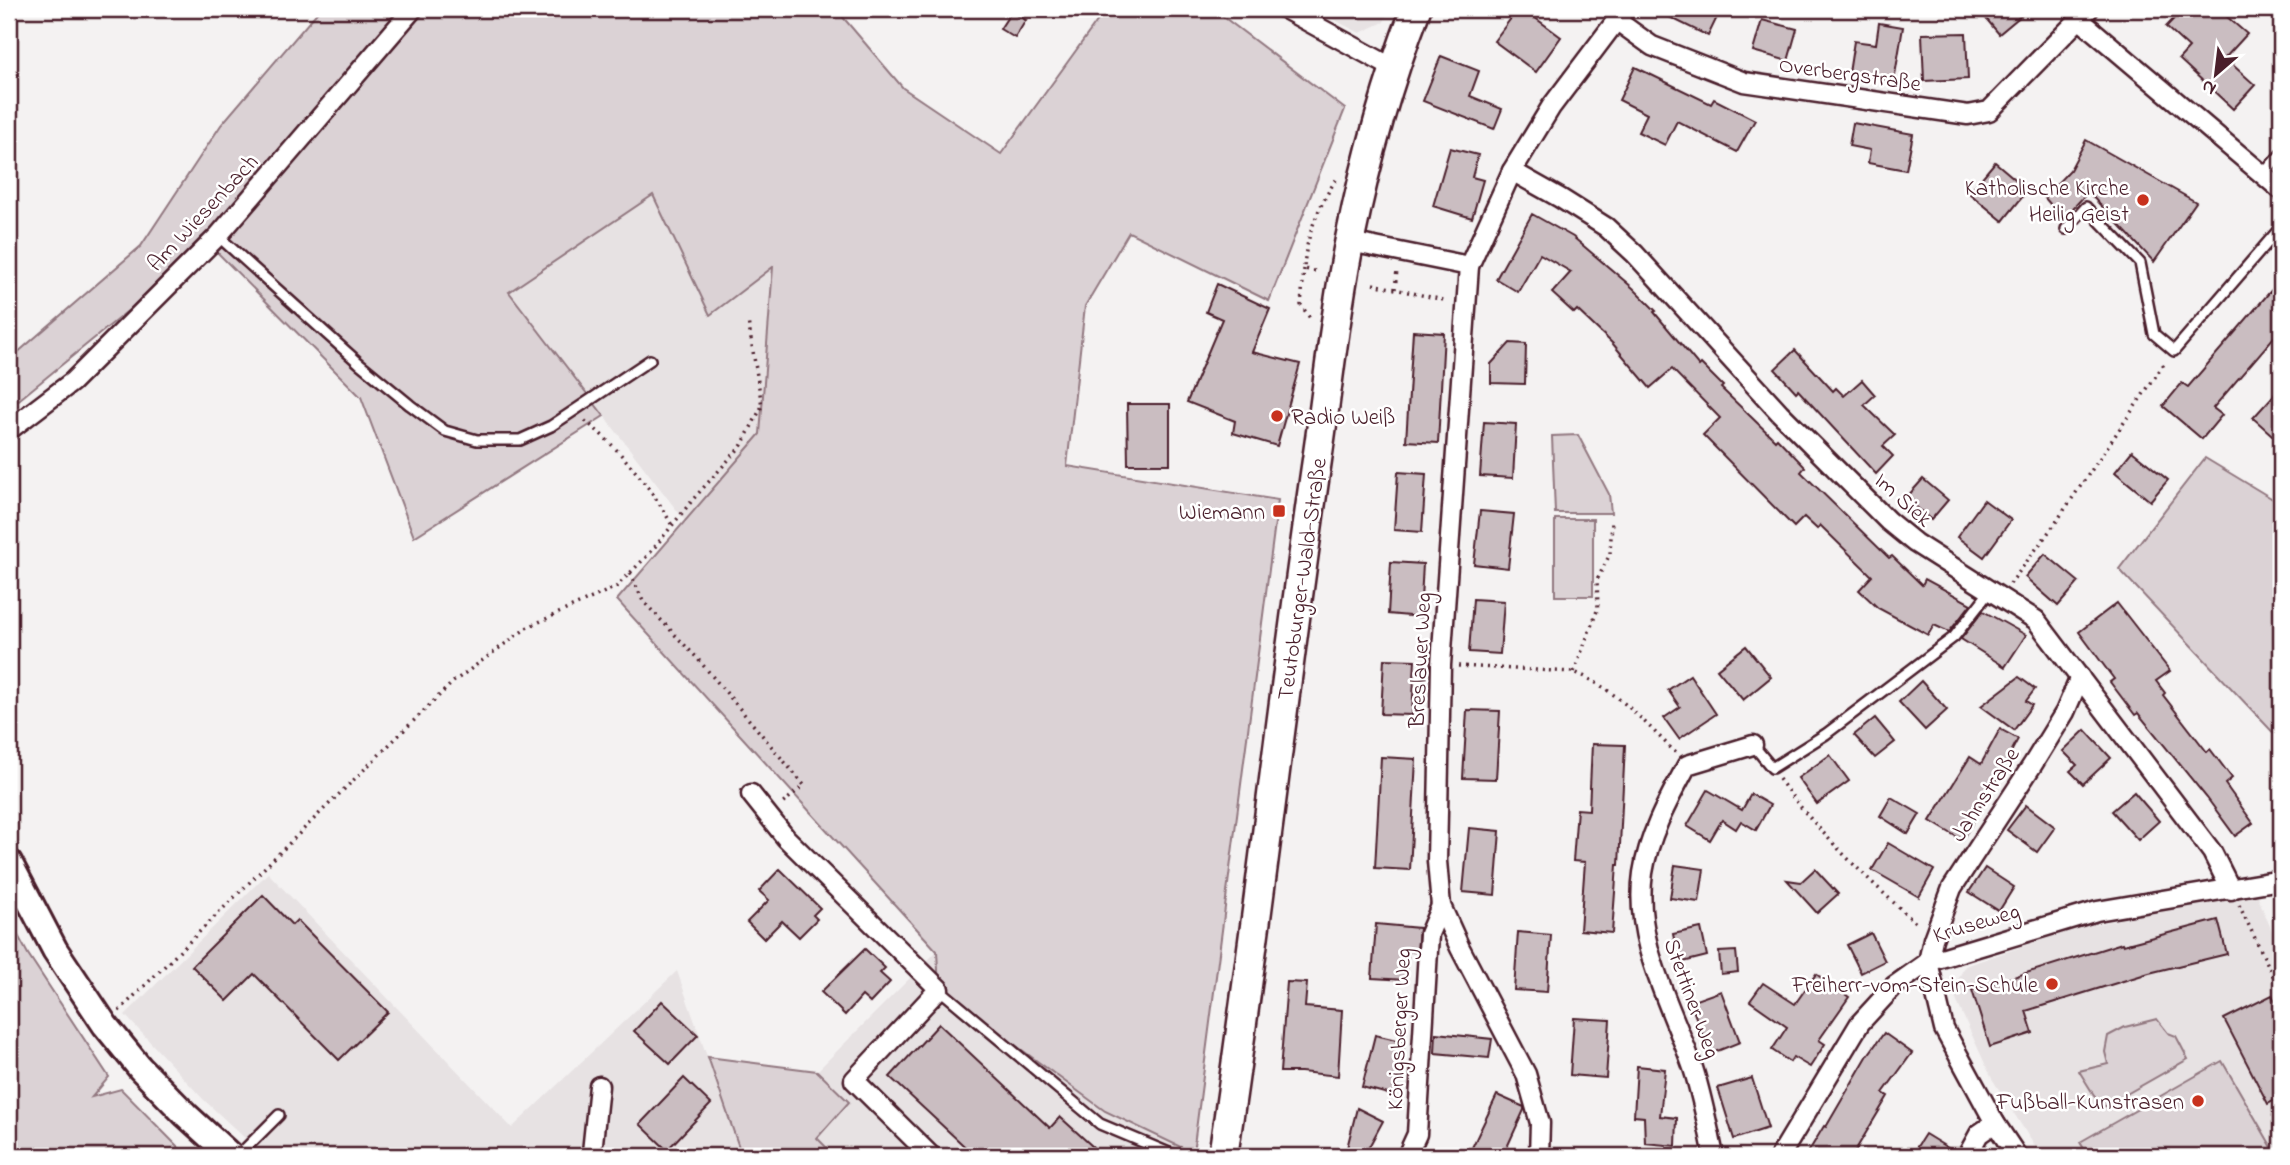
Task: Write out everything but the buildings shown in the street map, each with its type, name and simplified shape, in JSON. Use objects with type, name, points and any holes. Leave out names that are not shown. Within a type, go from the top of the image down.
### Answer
[{"type":"main road","name":"Teutoburger-Wald-Straße","points":[[1223,1156],[1249,983],[1309,515],[1350,242],[1375,130],[1393,68],[1416,9]]},
{"type":"street","name":"Am Wiesenbach","points":[[9,430],[72,382],[218,236],[413,9]]},
{"type":"street","points":[[1285,9],[1311,15],[1393,68]]},
{"type":"street","points":[[1350,242],[1469,266],[1512,171],[1551,107],[1620,14]]},
{"type":"street","name":"Overbergstraße","points":[[1620,14],[1652,46],[1744,82],[1968,115],[1989,111],[2084,14]]},
{"type":"street","points":[[2084,14],[2281,190]]},
{"type":"street","name":"Im Siek","points":[[1512,171],[1606,228],[1635,254],[1780,413],[1888,521],[1915,543],[2036,620],[2212,852],[2231,890]]},
{"type":"street","name":"Breslauer Weg","points":[[1469,266],[1441,665],[1437,861],[1441,906],[1526,1074],[1539,1123],[1539,1156]]},
{"type":"street","name":"Jahnstraße","points":[[1928,962],[1933,939],[1952,888],[2034,764],[2065,712],[2080,677]]},
{"type":"street","points":[[1688,765],[1753,746]]},
{"type":"street","name":"Stettiner Weg","points":[[1688,765],[1657,824],[1643,873],[1642,918],[1646,943],[1694,1070],[1714,1156]]},
{"type":"street","points":[[751,794],[786,838],[939,989],[854,1080],[932,1156]]},
{"type":"street","points":[[9,862],[55,950],[106,1024],[140,1068],[231,1156]]},
{"type":"street","name":"Kruseweg","points":[[1780,1156],[1860,1023],[1894,986],[1928,962],[2097,911],[2281,880]]},
{"type":"street","name":"Königsberger Weg","points":[[1407,1156],[1417,1134],[1429,934],[1441,906]]},
{"type":"street","points":[[1928,962],[1944,1029],[1995,1123],[2017,1156]]},
{"type":"street","points":[[594,1156],[592,1152],[599,1086]]},
{"type":"street","points":[[1966,1156],[1979,1134],[1995,1123]]},
{"type":"lane","points":[[2263,174],[2281,154]]},
{"type":"lane","points":[[2066,229],[2086,207],[2140,263],[2154,334],[2174,351],[2281,227]]},
{"type":"lane","points":[[218,236],[359,363],[445,431],[477,440],[520,440],[551,426],[650,360]]},
{"type":"lane","points":[[1753,746],[1772,768],[1826,734],[1954,637],[1995,594]]},
{"type":"lane","points":[[939,989],[1100,1124],[1165,1154],[1176,1156]]},
{"type":"lane","points":[[238,1156],[279,1115]]},
{"type":"path","points":[[1316,326],[1301,304],[1305,251],[1329,190],[1340,175]]},
{"type":"path","points":[[1304,269],[1315,271]]},
{"type":"path","points":[[1373,284],[1467,306]]},
{"type":"path","points":[[106,1024],[453,682],[528,627],[616,587],[650,554],[741,445],[762,406],[748,321]]},
{"type":"path","points":[[1995,594],[2054,525],[2174,351]]},
{"type":"path","points":[[573,412],[610,440],[665,512],[672,526]]},
{"type":"path","points":[[1574,673],[1598,608],[1597,580],[1610,554],[1612,521]]},
{"type":"path","points":[[630,573],[643,601],[697,658],[804,785],[769,816]]},
{"type":"path","points":[[1441,665],[1574,673],[1589,678],[1623,701],[1688,765]]},
{"type":"path","points":[[1772,768],[1802,810],[1846,859],[1933,939]]},
{"type":"path","points":[[2231,890],[2281,992]]},
{"type":"shaded area","points":[[320,9],[836,9],[903,88],[1001,154],[1106,9],[1213,9],[1345,109],[1269,301],[1129,232],[1085,306],[1067,466],[1278,500],[1193,1153],[1105,1111],[939,989],[937,951],[617,600],[760,434],[773,267],[710,315],[653,195],[509,292],[604,416],[414,537],[361,397],[202,237],[130,309],[9,408],[9,360],[141,246],[221,125]]},
{"type":"shaded area","points":[[1313,9],[1389,9],[1384,22],[1360,33]]},
{"type":"shaded area","points":[[653,195],[710,315],[773,267],[760,434],[685,521],[509,292]]},
{"type":"shaded area","points":[[1578,435],[1609,494],[1611,513],[1555,513],[1552,436]]},
{"type":"shaded area","points":[[2205,458],[2281,504],[2281,741],[2119,569]]},
{"type":"shaded area","points":[[1555,519],[1593,519],[1593,596],[1555,596]]},
{"type":"shaded area","points":[[268,873],[512,1128],[677,971],[742,1156],[264,1156],[203,1099],[125,1015]]},
{"type":"shaded area","points":[[2255,890],[2281,953],[2281,1156],[2041,1156],[1991,1077],[1952,991],[1965,966],[2074,929]]},
{"type":"shaded area","points":[[9,919],[28,954],[109,1077],[92,1097],[121,1089],[182,1151],[121,1156],[9,1156]]},
{"type":"shaded area","points":[[937,951],[1105,1111],[1193,1153],[1192,1156],[835,1156],[816,1139],[849,1102],[817,1071]]},
{"type":"shaded area","points":[[2157,1019],[2168,1033],[2176,1036],[2188,1059],[2102,1108],[2079,1071],[2108,1064],[2105,1052],[2108,1036],[2125,1027]]},
{"type":"shaded area","points":[[708,1057],[817,1071],[849,1102],[817,1138],[835,1156],[742,1156]]},
{"type":"shaded area","name":"Fußball-Kunstrasen","points":[[2222,1061],[2277,1156],[2088,1156],[2080,1142]]},
{"type":"place","name":"Katholische Kirche Heilig Geist","points":[[2143,200]]},
{"type":"place","name":"Radio Weiß","points":[[1277,416]]},
{"type":"place","name":"Wiemann","points":[[1279,511]]},
{"type":"place","name":"Freiherr-vom-Stein-Schule","points":[[2052,984]]},
{"type":"place","name":"Fußball-Kunstrasen","points":[[2198,1101]]}]
